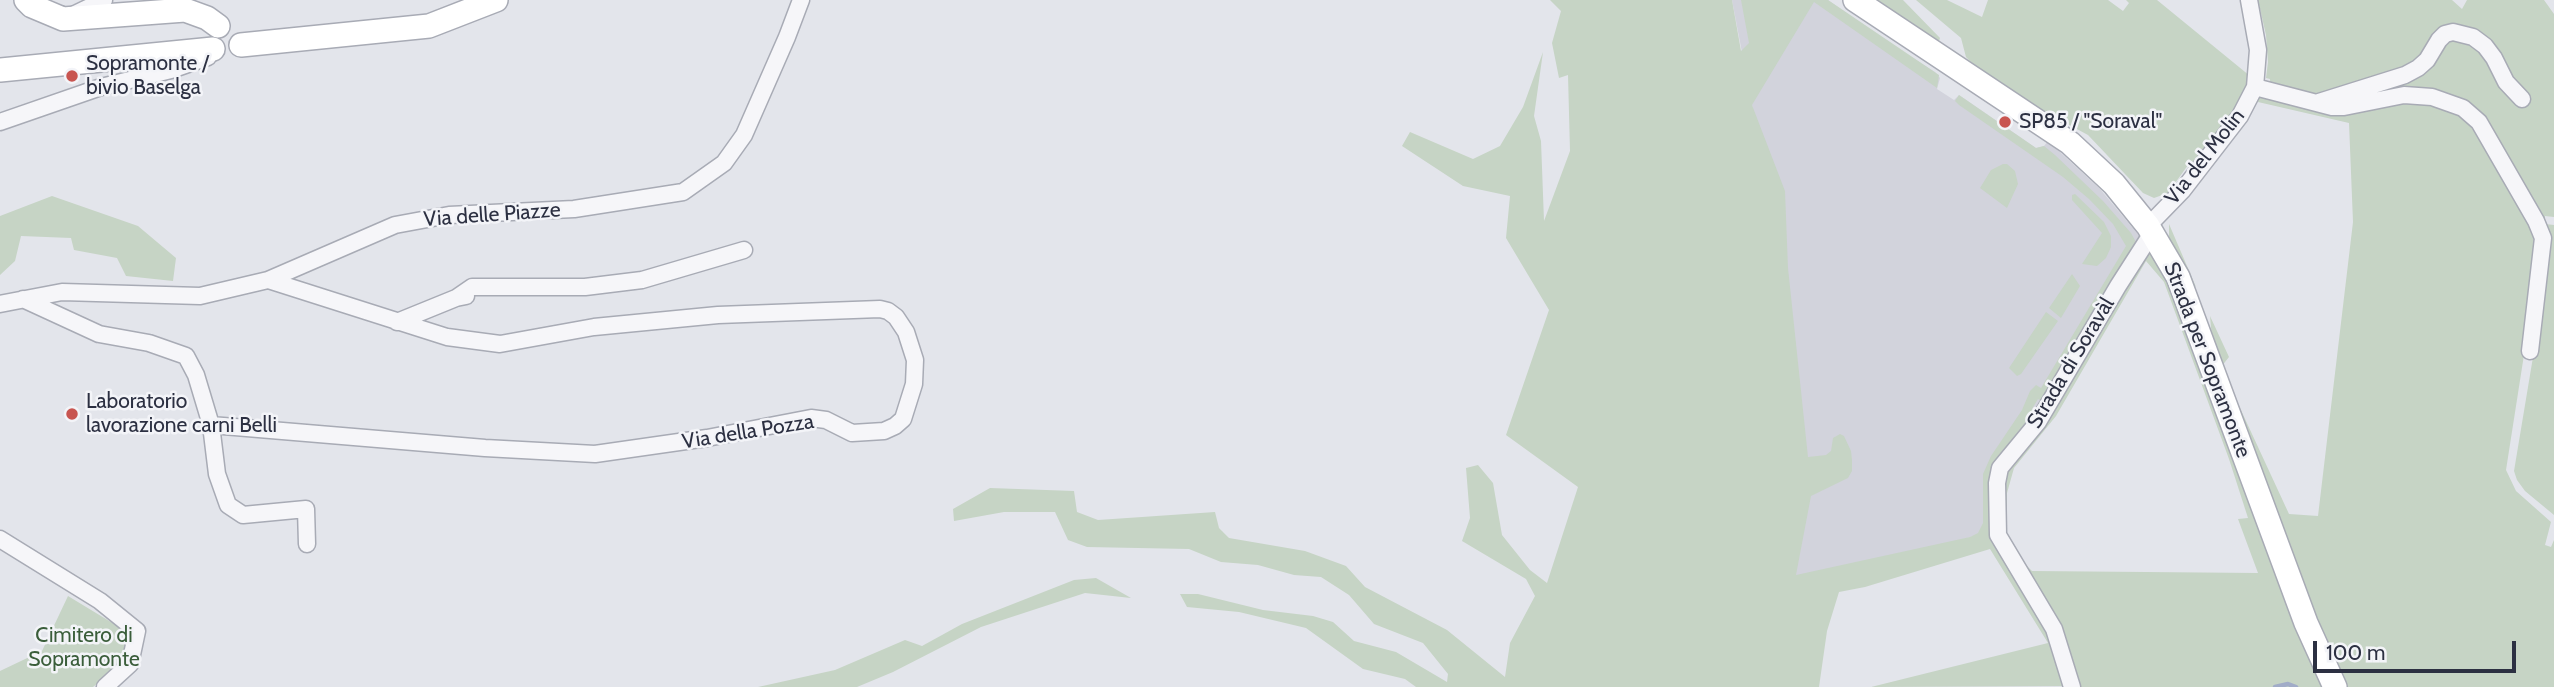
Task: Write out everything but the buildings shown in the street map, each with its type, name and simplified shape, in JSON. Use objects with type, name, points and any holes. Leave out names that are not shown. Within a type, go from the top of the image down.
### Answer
[{"type":"main road","points":[[26,0],[40,10],[63,19],[185,10],[207,18],[218,26]]},
{"type":"main road","points":[[0,70],[215,51],[232,55],[242,46],[429,26],[496,0]]},
{"type":"main road","name":"Strada per Sopramonte","points":[[1855,0],[2070,143],[2114,184],[2150,230],[2178,277],[2306,623],[2335,687]]},
{"type":"main road","points":[[215,51],[210,36],[218,26],[225,23],[233,25],[242,38],[242,46]]},
{"type":"street","points":[[63,19],[104,0]]},
{"type":"street","name":"Via delle Piazze","points":[[0,304],[62,292],[200,296],[268,280],[394,225],[449,215],[574,209],[683,192],[724,163],[744,135],[801,0]]},
{"type":"street","name":"Via del Molin","points":[[2150,230],[2240,116],[2255,87],[2258,50],[2249,0]]},
{"type":"street","points":[[2316,103],[2418,68],[2427,60],[2439,40],[2445,34],[2453,32],[2473,37],[2484,46],[2494,58],[2506,82],[2522,99]]},
{"type":"street","points":[[0,122],[101,87],[171,69],[215,51]]},
{"type":"street","points":[[2255,87],[2316,103],[2344,107],[2404,95],[2432,97],[2463,108],[2479,122],[2543,238],[2530,351]]},
{"type":"street","name":"Strada di Soravàl","points":[[2072,687],[2054,629],[1998,535],[1997,483],[2000,468],[2038,422],[2150,230]]},
{"type":"street","points":[[397,322],[456,298],[472,287],[585,287],[642,280],[744,250]]},
{"type":"street","name":"Via della Pozza","points":[[211,425],[485,448],[595,454],[707,439],[811,418],[826,420],[852,433],[884,430],[903,419],[914,384],[915,360],[906,332],[896,317],[880,309],[718,315],[649,321],[594,327],[500,344],[447,337],[268,280]]},
{"type":"street","points":[[456,298],[474,295],[557,296]]},
{"type":"street","points":[[23,299],[99,334],[149,343],[186,356],[196,375],[211,425],[217,474],[228,505],[243,515],[306,509],[306,544]]},
{"type":"street","points":[[0,539],[100,601],[137,631],[130,664],[105,687]]},
{"type":"shaded area","points":[[1732,0],[1828,0],[1935,72],[1940,78],[1937,89],[1954,100],[1959,95],[2036,148],[2044,146],[2048,141],[2100,189],[2141,238],[2027,431],[1989,532],[1797,585],[1752,105]]},
{"type":"green space","points":[[1550,0],[1732,0],[1741,51],[1749,43],[1741,0],[1828,0],[1939,75],[1937,88],[1814,2],[1752,105],[1785,191],[1788,268],[1808,457],[1826,455],[1831,451],[1833,438],[1840,434],[1844,436],[1851,451],[1852,460],[1852,471],[1848,478],[1811,496],[1796,575],[1978,533],[1983,523],[1983,474],[1991,456],[2022,410],[2030,391],[2036,385],[2041,388],[2126,246],[2113,224],[2089,199],[2063,177],[1959,105],[1955,101],[1959,95],[2036,148],[2044,146],[2103,201],[2131,233],[2137,244],[2045,403],[2038,399],[2032,409],[2039,414],[2027,431],[1992,503],[2041,616],[2067,686],[1871,687],[2048,643],[1990,549],[1865,587],[1839,592],[1827,631],[1819,687],[1416,687],[1405,679],[1363,669],[1306,628],[1239,612],[1187,607],[1180,594],[1198,594],[1263,610],[1313,616],[1333,622],[1354,641],[1396,652],[1447,682],[1448,674],[1423,643],[1374,624],[1349,595],[1321,577],[1294,575],[1258,565],[1221,562],[1189,549],[1087,547],[1068,540],[1055,512],[1004,512],[954,521],[953,509],[990,488],[1074,491],[1077,512],[1098,520],[1215,512],[1219,528],[1229,538],[1305,551],[1346,566],[1365,587],[1447,630],[1505,677],[1510,643],[1535,596],[1526,579],[1462,541],[1470,518],[1466,468],[1478,465],[1493,483],[1502,535],[1530,570],[1547,583],[1578,487],[1506,435],[1549,310],[1506,238],[1510,196],[1463,186],[1402,146],[1410,132],[1473,159],[1500,146],[1523,107],[1543,52],[1534,116],[1541,141],[1544,221],[1570,151],[1568,75],[1559,78],[1552,43],[1561,11]]},
{"type":"green space","points":[[1868,0],[1903,0],[1940,38],[1938,44]]},
{"type":"green space","points":[[1916,0],[1947,0],[1982,17],[1988,0],[2108,0],[2123,11],[2129,3],[2126,0],[2157,0],[2250,76],[2237,109],[2192,167],[2188,165],[2168,193],[2154,198],[2143,193],[2088,135],[2034,106],[1980,72],[1966,57],[1961,38]]},
{"type":"green space","points":[[2258,0],[2452,0],[2462,9],[2467,0],[2544,0],[2554,14],[2554,217],[2545,216],[2545,224],[2554,225],[2554,515],[2525,491],[2514,471],[2534,351],[2548,234],[2457,100],[2346,104],[2406,77],[2457,29],[2416,64],[2313,98],[2269,86],[2270,79],[2266,78],[2266,35]]},
{"type":"green space","points":[[2259,96],[2349,113],[2370,106],[2410,100],[2432,101],[2456,108],[2473,121],[2535,227],[2538,239],[2531,310],[2506,470],[2516,491],[2551,522],[2545,545],[2551,547],[2554,540],[2554,687],[2346,687],[2320,637],[2221,367],[2289,514],[2318,516],[2353,222],[2349,123],[2258,102]]},
{"type":"green space","points":[[2003,164],[2015,171],[2018,184],[2007,208],[1980,188],[1991,170]]},
{"type":"green space","points":[[2075,194],[2104,222],[2111,236],[2111,247],[2106,258],[2097,266],[2082,264],[2102,233],[2072,200],[2072,195]]},
{"type":"green space","points":[[52,196],[138,226],[176,258],[173,281],[126,276],[117,258],[74,250],[71,238],[21,236],[15,261],[0,275],[0,216]]},
{"type":"green space","points":[[2169,224],[2196,287],[2169,241]]},
{"type":"green space","points":[[2152,248],[2170,280],[2327,687],[2077,687],[2063,647],[2068,644],[2007,546],[2000,508],[2009,462],[2137,263]],"holes":[[[2146,261],[2164,282],[2229,459],[2248,518],[2238,519],[2258,573],[2032,571],[2007,546],[2007,493],[2014,468],[2056,416]]]},
{"type":"green space","points":[[2072,274],[2080,286],[2061,318],[2049,308]]},
{"type":"green space","points":[[2046,312],[2058,321],[2017,376],[2009,368]]},
{"type":"green space","points":[[2210,316],[2229,357],[2221,367],[2212,339]]},
{"type":"green space","points":[[1096,578],[1131,598],[1085,593],[981,627],[893,672],[857,687],[758,687],[835,670],[905,640],[922,646],[962,624],[1074,580]]},
{"type":"green space","name":"Cimitero di Sopramonte","points":[[68,596],[129,633],[121,665],[93,687],[0,687],[0,671],[42,651]]},
{"type":"waterway","points":[[2275,687],[2288,684],[2296,687]]},
{"type":"place","name":"Sopramonte / bivio Baselga","points":[[72,76]]},
{"type":"place","name":"SP85 / \"Soraval\"","points":[[2005,122]]},
{"type":"place","name":"Laboratorio lavorazione carni Belli","points":[[72,414]]}]
